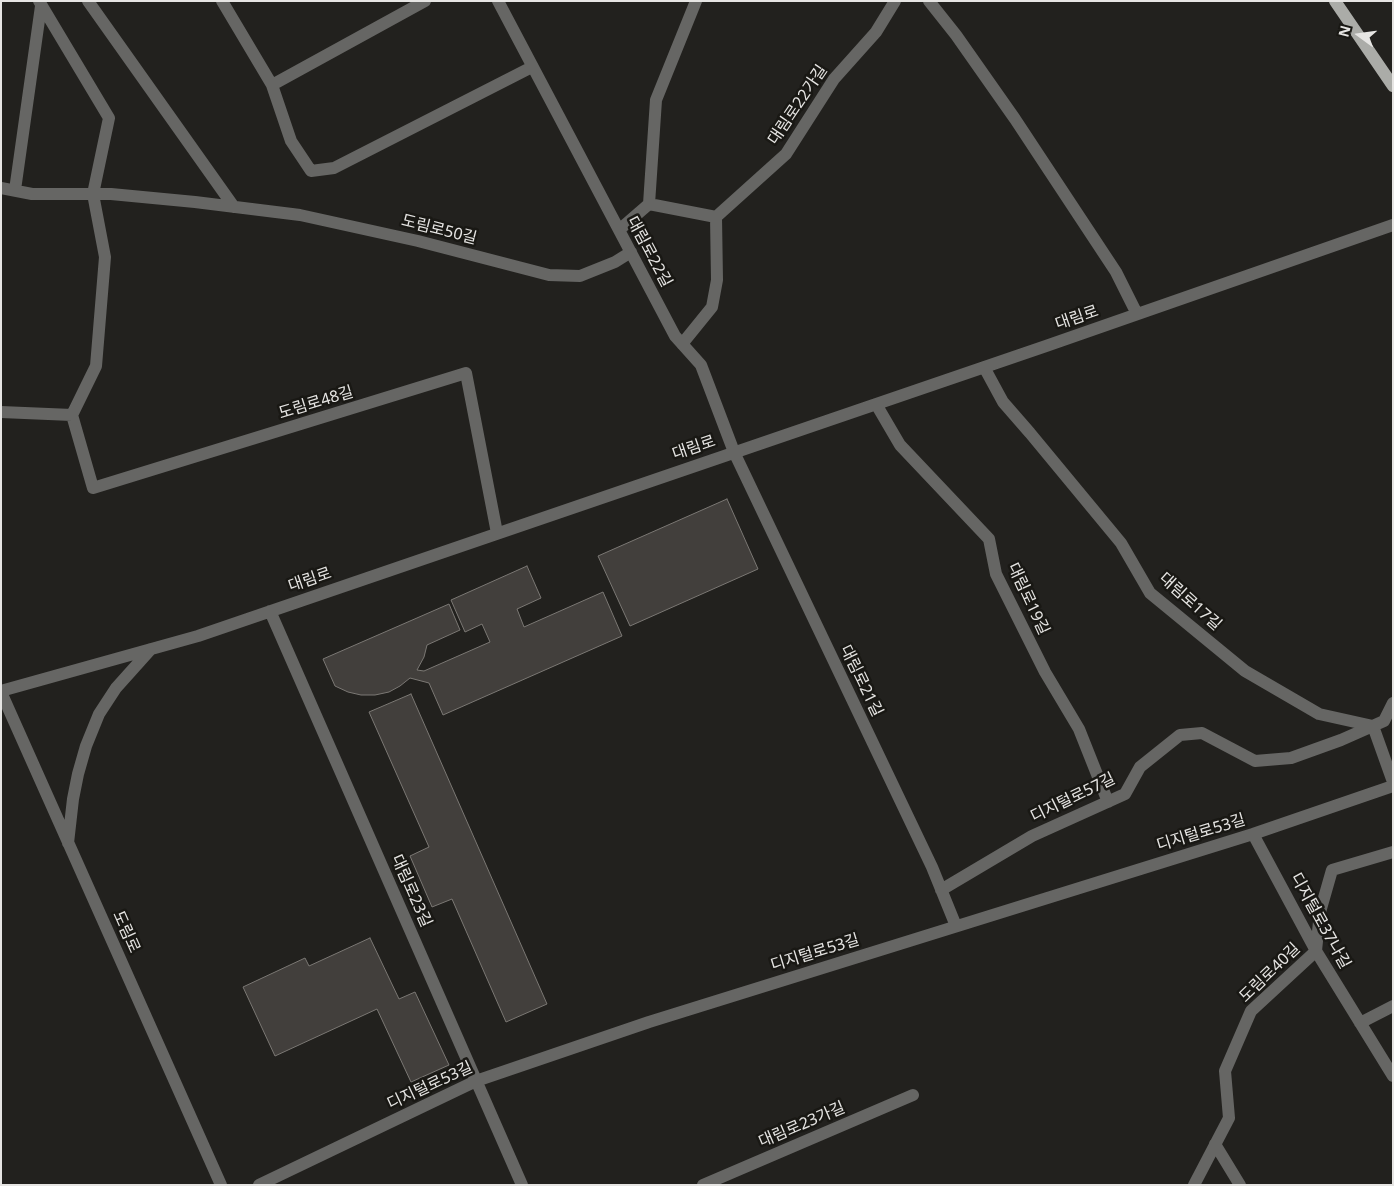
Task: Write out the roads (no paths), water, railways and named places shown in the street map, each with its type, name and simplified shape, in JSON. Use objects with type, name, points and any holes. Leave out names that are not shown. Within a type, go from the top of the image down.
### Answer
[{"type":"main road","points":[[1335,1],[1393,86]]},
{"type":"street","points":[[88,1],[234,207]]},
{"type":"street","points":[[222,1],[272,85],[291,141],[311,171],[334,168],[532,67]]},
{"type":"street","points":[[272,85],[425,1]]},
{"type":"street","name":"대림로22길","points":[[498,1],[675,336],[700,366],[734,452]]},
{"type":"street","points":[[619,230],[649,204],[656,100],[696,1]]},
{"type":"street","name":"대림로22가길","points":[[716,217],[786,154],[834,78],[876,32],[895,1]]},
{"type":"street","points":[[929,1],[956,35],[1015,119],[1116,272],[1137,314]]},
{"type":"street","points":[[15,190],[40,4]]},
{"type":"street","points":[[1,412],[72,415],[96,366],[105,257],[93,194],[109,118],[40,4]]},
{"type":"street","name":"도림로50길","points":[[1,188],[32,194],[111,194],[300,215],[418,241],[549,275],[580,276],[615,262],[631,252]]},
{"type":"street","points":[[649,204],[716,217],[717,280],[712,307],[682,344]]},
{"type":"street","name":"대림로","points":[[1,692],[198,636],[1393,225]]},
{"type":"street","name":"대림로17길","points":[[984,367],[1003,402],[1121,543],[1150,592],[1245,670],[1319,714],[1373,726]]},
{"type":"street","name":"도림로48길","points":[[72,415],[93,488],[466,373],[497,533]]},
{"type":"street","name":"대림로19길","points":[[876,404],[900,445],[989,539],[996,574],[1045,672],[1079,729],[1108,802]]},
{"type":"street","name":"대림로21길","points":[[734,452],[928,858],[956,926]]},
{"type":"street","name":"대림로23길","points":[[270,611],[522,1185]]},
{"type":"street","points":[[68,842],[78,774],[92,730],[99,714],[116,688],[151,649]]},
{"type":"street","name":"도림로","points":[[1,692],[221,1185]]},
{"type":"street","name":"디지털로57길","points":[[942,890],[1032,836],[1125,794],[1140,767],[1180,735],[1202,732],[1254,761],[1291,758],[1341,740],[1384,721],[1393,703]]},
{"type":"street","points":[[1373,726],[1393,782]]},
{"type":"street","name":"디지털로53길","points":[[259,1185],[476,1081],[649,1022],[1253,834],[1393,786]]},
{"type":"street","name":"디지털로37나길","points":[[1253,834],[1316,951],[1393,1076]]},
{"type":"street","points":[[1316,951],[1320,912],[1332,870],[1393,852]]},
{"type":"street","name":"도림로40길","points":[[1194,1185],[1228,1118],[1225,1071],[1251,1011],[1316,951]]},
{"type":"street","points":[[1360,1023],[1393,1006]]},
{"type":"street","name":"대림로23가길","points":[[703,1185],[913,1095]]},
{"type":"street","points":[[1215,1144],[1240,1185]]}]
